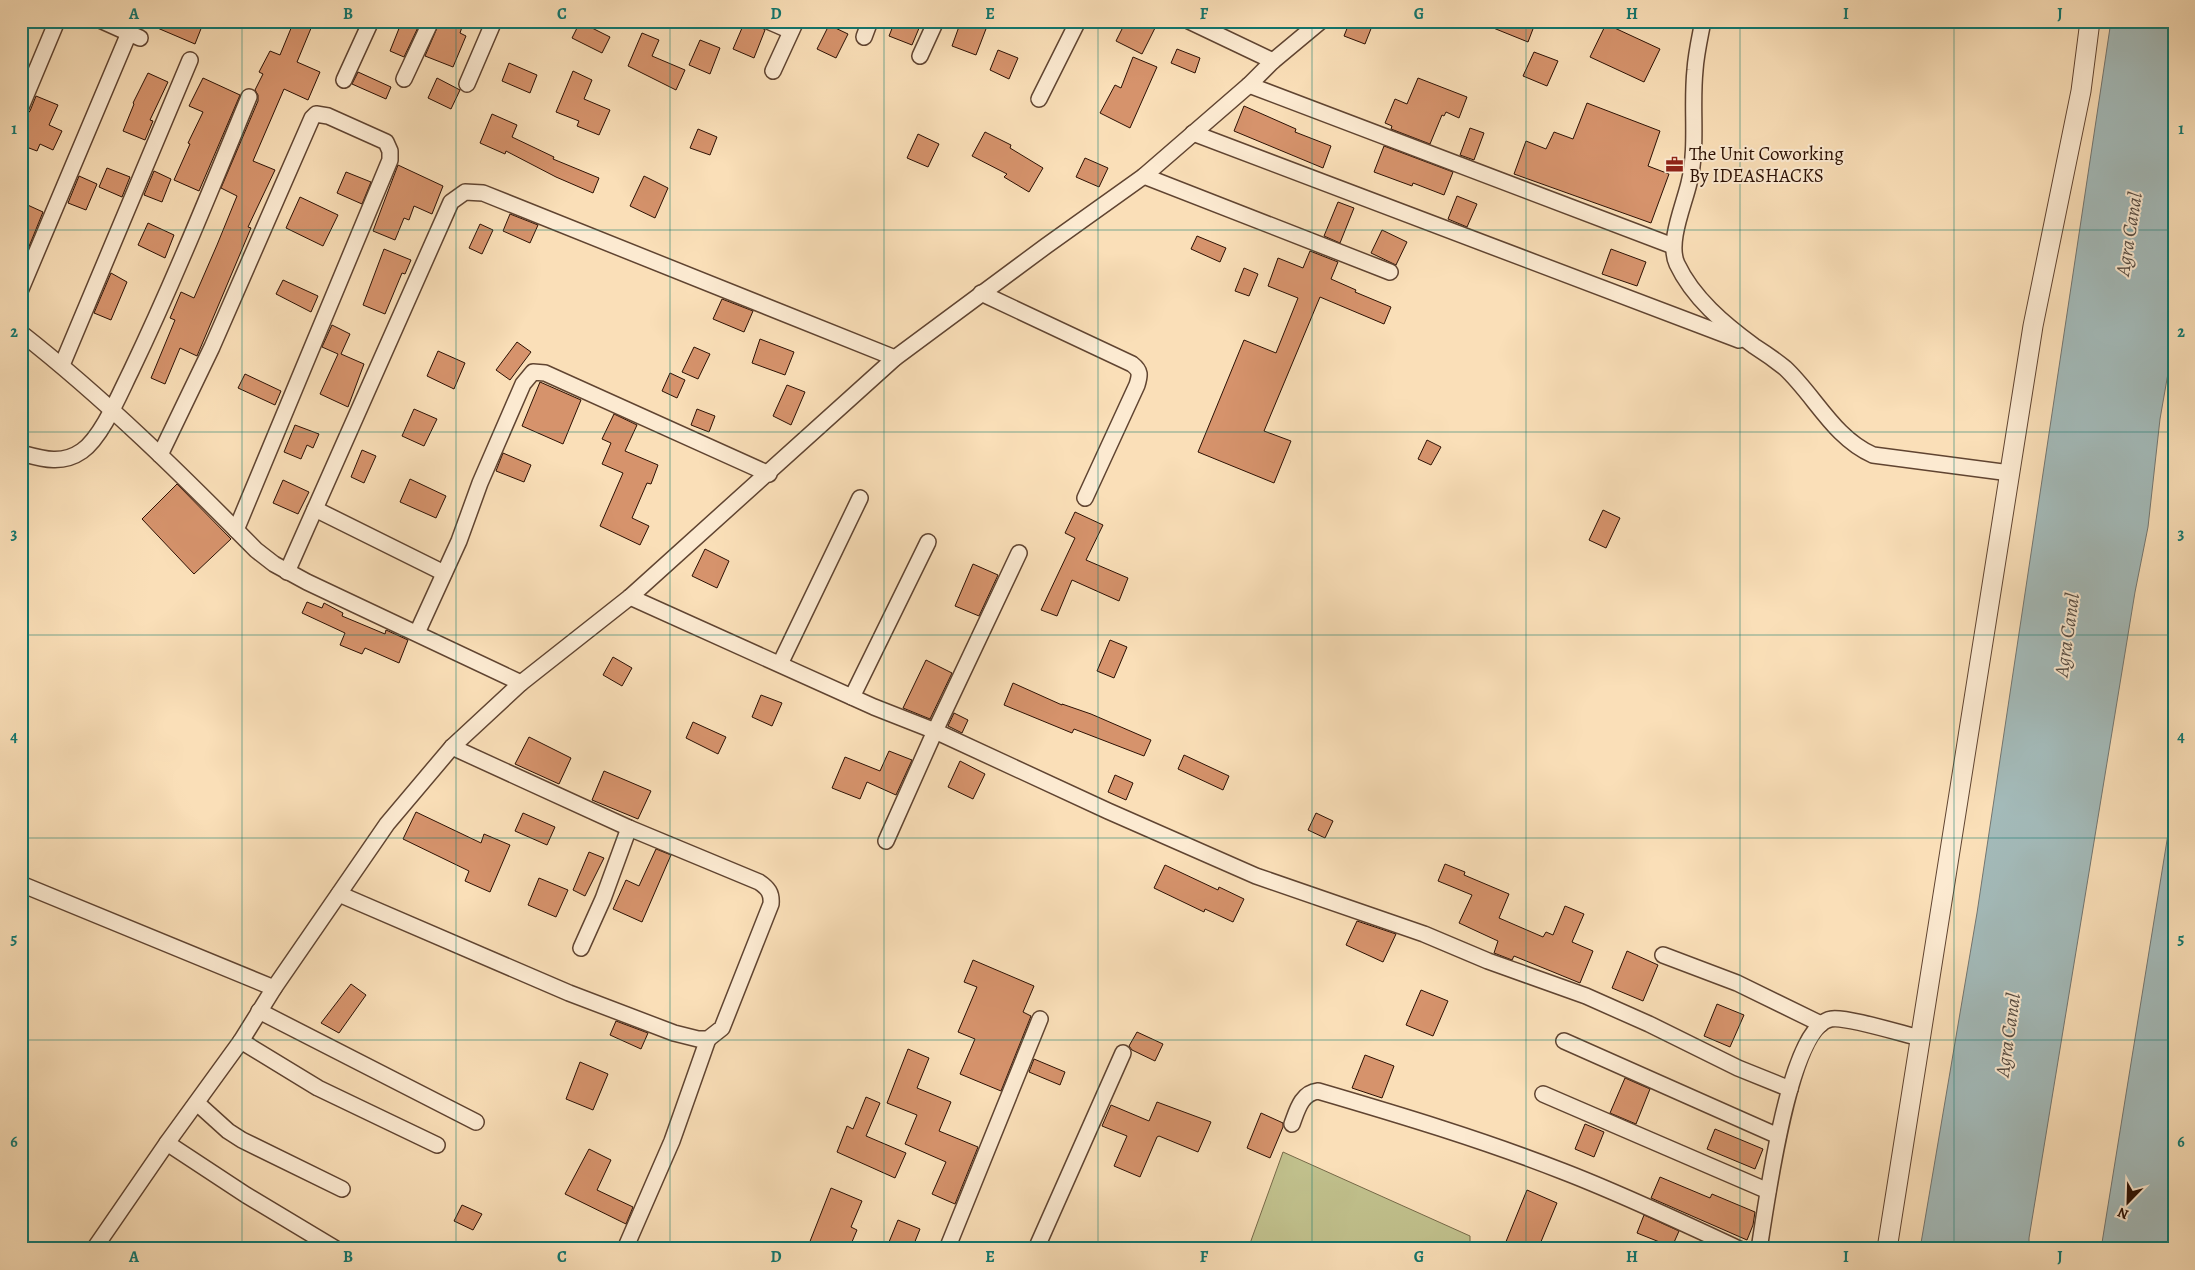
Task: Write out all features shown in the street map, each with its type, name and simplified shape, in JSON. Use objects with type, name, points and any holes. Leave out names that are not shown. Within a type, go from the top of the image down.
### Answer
[{"type":"street","points":[[21,107],[57,21]]},
{"type":"street","points":[[21,289],[134,36],[102,21]]},
{"type":"street","points":[[344,80],[371,21]]},
{"type":"street","points":[[404,79],[431,21]]},
{"type":"street","points":[[467,84],[494,21]]},
{"type":"street","points":[[768,21],[793,26],[772,70]]},
{"type":"street","points":[[864,36],[870,21]]},
{"type":"street","points":[[920,56],[936,21]]},
{"type":"street","points":[[1040,98],[1078,21]]},
{"type":"street","points":[[1189,21],[1272,61]]},
{"type":"street","points":[[94,1249],[167,1143],[241,1041],[274,988],[387,824],[452,747],[521,683],[630,597],[769,474],[895,358],[981,293],[1144,176],[1249,85],[1272,61],[1321,21]]},
{"type":"street","points":[[1703,21],[1695,70],[1694,154],[1690,182],[1673,246],[1675,261],[1679,269],[1700,299],[1725,323],[1785,368],[1842,434],[1860,449],[1873,455],[2010,473]]},
{"type":"street","points":[[1887,1249],[2033,326],[2081,91],[2090,21]]},
{"type":"street","points":[[62,365],[190,60]]},
{"type":"street","points":[[1249,85],[1673,246]]},
{"type":"street","points":[[21,452],[44,460],[62,460],[84,450],[93,441],[112,410],[163,305],[249,96]]},
{"type":"street","points":[[160,455],[212,347],[312,118],[316,114],[328,116],[386,142],[390,147],[390,160],[236,530]]},
{"type":"street","points":[[1193,133],[1754,346]]},
{"type":"street","points":[[1144,176],[1390,272]]},
{"type":"street","points":[[286,572],[450,202],[465,192],[484,193],[895,358]]},
{"type":"street","points":[[981,293],[1139,369],[1139,379],[1135,391],[1085,498]]},
{"type":"street","points":[[21,333],[62,365],[112,410],[264,557],[286,572],[521,683]]},
{"type":"street","points":[[417,633],[523,384],[533,372],[538,371],[553,377],[769,474]]},
{"type":"street","points":[[780,664],[860,498]]},
{"type":"street","points":[[315,509],[444,573]]},
{"type":"street","points":[[852,697],[928,542]]},
{"type":"street","points":[[886,841],[935,731],[1019,553]]},
{"type":"street","points":[[630,597],[852,697],[935,731],[1108,811],[1256,876],[1424,934],[1488,961],[1586,996],[1649,1024],[1738,1068],[1790,1088]]},
{"type":"street","points":[[339,894],[569,993],[674,1033],[698,1039],[715,1035],[726,1020],[771,904],[770,892],[759,882],[629,828],[452,747]]},
{"type":"street","points":[[581,948],[603,899],[629,828]]},
{"type":"street","points":[[21,884],[274,988]]},
{"type":"street","points":[[1663,955],[1737,983],[1821,1024]]},
{"type":"street","points":[[259,1011],[476,1122]]},
{"type":"street","points":[[1760,1249],[1778,1136],[1790,1088],[1810,1040],[1821,1024],[1833,1018],[1920,1038]]},
{"type":"street","points":[[947,1249],[1040,1019]]},
{"type":"street","points":[[625,1249],[672,1141],[708,1038]]},
{"type":"street","points":[[241,1041],[318,1088],[437,1144]]},
{"type":"street","points":[[1564,1041],[1778,1136]]},
{"type":"street","points":[[1036,1249],[1123,1053]]},
{"type":"street","points":[[1292,1124],[1304,1098],[1311,1091],[1318,1090],[1394,1113],[1540,1162],[1587,1180],[1739,1249]]},
{"type":"street","points":[[1543,1094],[1768,1191]]},
{"type":"street","points":[[197,1104],[228,1132],[342,1189]]},
{"type":"street","points":[[167,1143],[246,1196],[336,1249]]},
{"type":"green space","points":[[1283,1152],[1470,1236],[1470,1249],[1248,1249]]},
{"type":"water","name":"Agra Canal","points":[[2111,21],[2174,21],[2174,339],[2160,419],[2148,527],[2135,592],[2029,1238],[2029,1249],[1920,1249],[1977,913]]},
{"type":"water","points":[[2174,797],[2174,1236],[2172,1249],[2101,1249]]},
{"type":"building","points":[[141,21],[204,21],[195,44]]},
{"type":"building","points":[[294,21],[314,21],[297,62],[320,72],[308,100],[284,89],[253,161],[275,170],[248,227],[251,228],[197,356],[180,348],[165,384],[151,378],[175,320],[170,318],[181,292],[194,298],[217,245],[237,196],[221,188],[258,101],[258,95],[255,90],[263,74],[259,72],[270,51],[280,55]]},
{"type":"building","points":[[402,21],[421,21],[404,57],[390,51]]},
{"type":"building","points":[[440,21],[464,21],[460,33],[466,36],[453,67],[425,56]]},
{"type":"building","points":[[745,21],[759,21],[761,27],[765,30],[754,58],[733,49]]},
{"type":"building","points":[[895,21],[922,21],[912,45],[889,36]]},
{"type":"building","points":[[961,21],[989,21],[976,55],[952,46]]},
{"type":"building","points":[[1126,21],[1147,21],[1156,26],[1142,54],[1116,41]]},
{"type":"building","points":[[1350,21],[1374,21],[1365,44],[1344,36]]},
{"type":"building","points":[[1476,21],[1536,21],[1528,42]]},
{"type":"building","points":[[580,22],[610,37],[602,53],[572,38]]},
{"type":"building","points":[[1606,24],[1660,49],[1644,82],[1590,57]]},
{"type":"building","points":[[829,25],[848,34],[836,58],[817,49]]},
{"type":"building","points":[[642,33],[659,40],[652,56],[685,70],[676,90],[628,66]]},
{"type":"building","points":[[700,40],[720,48],[710,74],[689,65]]},
{"type":"building","points":[[1177,49],[1200,58],[1195,73],[1171,63]]},
{"type":"building","points":[[998,50],[1018,58],[1009,79],[990,70]]},
{"type":"building","points":[[1534,52],[1558,61],[1547,86],[1523,76]]},
{"type":"building","points":[[1133,57],[1157,67],[1130,128],[1100,113],[1115,85],[1121,88]]},
{"type":"building","points":[[509,63],[537,75],[530,93],[502,81]]},
{"type":"building","points":[[573,71],[592,80],[584,99],[610,110],[599,135],[577,126],[579,121],[556,112]]},
{"type":"building","points":[[358,72],[391,87],[386,99],[352,84]]},
{"type":"building","points":[[148,73],[168,82],[150,120],[153,121],[145,140],[123,131],[133,103]]},
{"type":"building","points":[[203,78],[240,95],[199,191],[174,180],[190,144],[188,143],[203,112],[189,106]]},
{"type":"building","points":[[437,78],[460,90],[451,109],[428,98]]},
{"type":"building","points":[[1418,78],[1467,97],[1459,118],[1446,112],[1444,116],[1442,115],[1430,144],[1391,129],[1392,126],[1385,123],[1395,99],[1407,104]]},
{"type":"building","points":[[36,96],[58,105],[49,125],[62,131],[53,150],[40,144],[37,151],[21,145],[21,121],[30,111]]},
{"type":"building","points":[[1587,103],[1660,131],[1648,166],[1669,174],[1651,223],[1514,174],[1526,141],[1546,149],[1554,132],[1573,139]]},
{"type":"building","points":[[1244,106],[1296,129],[1295,132],[1331,146],[1323,168],[1234,131]]},
{"type":"building","points":[[492,114],[517,125],[512,137],[554,157],[553,159],[599,178],[593,193],[556,177],[506,151],[505,154],[480,143]]},
{"type":"building","points":[[1470,128],[1484,133],[1474,160],[1460,155]]},
{"type":"building","points":[[698,129],[717,137],[710,155],[690,148]]},
{"type":"building","points":[[985,132],[1011,145],[1010,148],[1043,168],[1029,192],[1004,177],[1007,174],[972,156]]},
{"type":"building","points":[[918,134],[939,144],[928,167],[907,158]]},
{"type":"building","points":[[1384,146],[1453,172],[1444,195],[1413,183],[1412,186],[1374,172]]},
{"type":"building","points":[[1085,158],[1108,168],[1099,187],[1076,177]]},
{"type":"building","points":[[398,165],[443,186],[432,214],[414,206],[409,220],[404,218],[395,240],[373,231]]},
{"type":"building","points":[[107,168],[130,177],[122,197],[99,187]]},
{"type":"building","points":[[154,171],[171,179],[162,202],[144,195]]},
{"type":"building","points":[[346,172],[371,182],[362,204],[337,193]]},
{"type":"building","points":[[79,176],[97,184],[86,210],[68,203]]},
{"type":"building","points":[[644,176],[668,188],[655,218],[630,206]]},
{"type":"building","points":[[1457,196],[1477,204],[1467,227],[1448,219]]},
{"type":"building","points":[[300,197],[338,215],[323,246],[286,228]]},
{"type":"building","points":[[21,202],[43,212],[28,249],[21,247]]},
{"type":"building","points":[[1338,202],[1354,208],[1340,243],[1324,236]]},
{"type":"building","points":[[510,214],[538,225],[530,243],[503,231]]},
{"type":"building","points":[[148,223],[174,235],[165,258],[138,245]]},
{"type":"building","points":[[480,224],[493,230],[482,254],[469,248]]},
{"type":"building","points":[[1382,230],[1407,242],[1396,265],[1371,253]]},
{"type":"building","points":[[1197,236],[1226,248],[1220,262],[1191,249]]},
{"type":"building","points":[[384,249],[411,260],[405,274],[402,273],[385,314],[363,305]]},
{"type":"building","points":[[1611,249],[1646,262],[1637,286],[1602,274]]},
{"type":"building","points":[[1310,251],[1338,262],[1331,279],[1356,290],[1355,292],[1391,307],[1384,324],[1320,297],[1264,431],[1291,441],[1274,483],[1198,452],[1244,340],[1276,353],[1298,298],[1268,286],[1278,258],[1303,268]]},
{"type":"building","points":[[1244,268],[1258,274],[1249,296],[1235,291]]},
{"type":"building","points":[[111,273],[127,282],[111,320],[94,313]]},
{"type":"building","points":[[283,280],[318,296],[311,312],[276,294]]},
{"type":"building","points":[[722,299],[753,311],[744,332],[713,319]]},
{"type":"building","points":[[332,325],[350,334],[341,354],[364,364],[348,407],[320,394],[338,354],[322,347]]},
{"type":"building","points":[[760,339],[794,352],[785,375],[752,363]]},
{"type":"building","points":[[517,342],[531,352],[510,380],[496,370]]},
{"type":"building","points":[[694,347],[710,354],[698,379],[682,372]]},
{"type":"building","points":[[438,351],[465,363],[454,389],[427,376]]},
{"type":"building","points":[[670,373],[685,380],[677,398],[662,391]]},
{"type":"building","points":[[245,374],[281,391],[275,405],[238,388]]},
{"type":"building","points":[[540,382],[581,400],[563,444],[522,426]]},
{"type":"building","points":[[787,385],[805,392],[791,425],[773,416]]},
{"type":"building","points":[[414,409],[437,419],[424,446],[402,436]]},
{"type":"building","points":[[697,409],[715,416],[709,432],[691,425]]},
{"type":"building","points":[[614,414],[637,425],[625,451],[658,465],[651,484],[647,483],[632,518],[649,526],[640,545],[600,526],[623,473],[602,464],[611,443],[602,439]]},
{"type":"building","points":[[295,425],[319,434],[313,448],[307,445],[301,459],[284,452]]},
{"type":"building","points":[[1427,440],[1441,447],[1431,465],[1418,459]]},
{"type":"building","points":[[362,450],[376,456],[364,483],[351,477]]},
{"type":"building","points":[[503,453],[531,465],[524,482],[496,471]]},
{"type":"building","points":[[410,479],[446,496],[436,518],[400,502]]},
{"type":"building","points":[[283,480],[309,492],[298,514],[273,503]]},
{"type":"building","points":[[177,484],[231,539],[194,574],[142,519]]},
{"type":"building","points":[[1603,510],[1620,518],[1606,548],[1589,540]]},
{"type":"building","points":[[1075,512],[1103,525],[1086,560],[1128,578],[1119,601],[1072,580],[1057,616],[1041,610],[1075,538],[1065,533]]},
{"type":"building","points":[[705,549],[729,561],[717,588],[692,576]]},
{"type":"building","points":[[973,564],[998,575],[979,616],[955,606]]},
{"type":"building","points":[[307,602],[322,608],[324,603],[343,613],[342,616],[385,634],[386,630],[408,640],[399,663],[365,648],[362,654],[340,645],[345,633],[302,613]]},
{"type":"building","points":[[1110,640],[1127,647],[1114,678],[1097,671]]},
{"type":"building","points":[[613,657],[632,668],[622,686],[603,675]]},
{"type":"building","points":[[926,660],[952,673],[930,719],[903,708]]},
{"type":"building","points":[[1013,683],[1062,705],[1091,714],[1151,740],[1144,756],[1074,729],[1072,733],[1004,705]]},
{"type":"building","points":[[761,695],[782,703],[772,726],[752,717]]},
{"type":"building","points":[[954,713],[968,720],[962,733],[948,726]]},
{"type":"building","points":[[693,722],[726,737],[718,754],[686,738]]},
{"type":"building","points":[[529,737],[571,758],[559,784],[515,764]]},
{"type":"building","points":[[889,751],[912,760],[896,795],[867,782],[860,799],[832,788],[845,757],[880,771]]},
{"type":"building","points":[[1184,755],[1229,776],[1223,790],[1178,769]]},
{"type":"building","points":[[960,761],[985,774],[973,799],[948,787]]},
{"type":"building","points":[[604,771],[651,791],[638,819],[592,800]]},
{"type":"building","points":[[1115,775],[1133,783],[1126,800],[1108,792]]},
{"type":"building","points":[[416,812],[481,843],[484,834],[510,845],[490,892],[465,881],[469,871],[403,839]]},
{"type":"building","points":[[523,813],[555,827],[547,845],[515,831]]},
{"type":"building","points":[[1316,813],[1333,821],[1325,838],[1308,830]]},
{"type":"building","points":[[656,849],[671,855],[642,922],[613,909],[626,880],[639,886]]},
{"type":"building","points":[[589,852],[604,858],[585,896],[573,890]]},
{"type":"building","points":[[1445,864],[1465,872],[1464,875],[1509,894],[1499,918],[1543,937],[1546,932],[1553,935],[1565,906],[1584,914],[1572,942],[1593,951],[1580,983],[1514,956],[1512,960],[1494,953],[1498,941],[1459,923],[1472,895],[1438,881]]},
{"type":"building","points":[[1165,865],[1218,890],[1219,887],[1244,899],[1233,922],[1205,909],[1204,912],[1154,888]]},
{"type":"building","points":[[539,878],[568,890],[556,917],[528,905]]},
{"type":"building","points":[[1357,921],[1396,934],[1383,962],[1346,945]]},
{"type":"building","points":[[1627,951],[1658,965],[1643,1001],[1612,988]]},
{"type":"building","points":[[973,960],[1034,986],[1023,1012],[1031,1016],[1001,1091],[960,1074],[975,1039],[958,1032],[977,987],[964,982]]},
{"type":"building","points":[[351,984],[366,995],[339,1033],[321,1023]]},
{"type":"building","points":[[1421,990],[1448,1001],[1433,1036],[1406,1025]]},
{"type":"building","points":[[1717,1004],[1744,1015],[1730,1047],[1704,1036]]},
{"type":"building","points":[[616,1021],[648,1033],[641,1049],[610,1035]]},
{"type":"building","points":[[1137,1032],[1163,1044],[1155,1061],[1132,1050],[1129,1046]]},
{"type":"building","points":[[908,1049],[929,1058],[917,1088],[951,1102],[939,1131],[978,1147],[955,1204],[932,1194],[946,1162],[905,1144],[917,1115],[887,1103]]},
{"type":"building","points":[[1365,1055],[1394,1066],[1382,1098],[1352,1088]]},
{"type":"building","points":[[1034,1059],[1065,1072],[1060,1085],[1029,1072]]},
{"type":"building","points":[[580,1062],[608,1074],[593,1110],[566,1099]]},
{"type":"building","points":[[1625,1078],[1650,1089],[1636,1124],[1610,1113]]},
{"type":"building","points":[[866,1097],[880,1103],[866,1136],[906,1153],[895,1178],[837,1152],[847,1126],[853,1129]]},
{"type":"building","points":[[1157,1102],[1211,1122],[1198,1152],[1159,1136],[1140,1177],[1114,1166],[1127,1136],[1102,1126],[1111,1105],[1149,1121]]},
{"type":"building","points":[[1261,1113],[1283,1123],[1270,1158],[1247,1148]]},
{"type":"building","points":[[1585,1124],[1604,1132],[1594,1157],[1575,1149]]},
{"type":"building","points":[[1715,1129],[1763,1149],[1755,1169],[1707,1149]]},
{"type":"building","points":[[589,1149],[611,1160],[597,1190],[633,1207],[626,1224],[565,1194]]},
{"type":"building","points":[[1660,1177],[1710,1198],[1712,1194],[1755,1212],[1753,1225],[1747,1240],[1651,1198]]},
{"type":"building","points":[[831,1188],[862,1201],[851,1227],[857,1230],[849,1249],[807,1249]]},
{"type":"building","points":[[1527,1190],[1557,1203],[1538,1249],[1503,1249]]},
{"type":"building","points":[[462,1205],[482,1214],[473,1230],[454,1221]]},
{"type":"building","points":[[1644,1215],[1679,1231],[1672,1247],[1637,1233]]},
{"type":"building","points":[[898,1220],[920,1229],[912,1249],[905,1249],[889,1242]]},
{"type":"place","name":"The Unit Coworking By IDEASHACKS","points":[[1675,165]]}]
